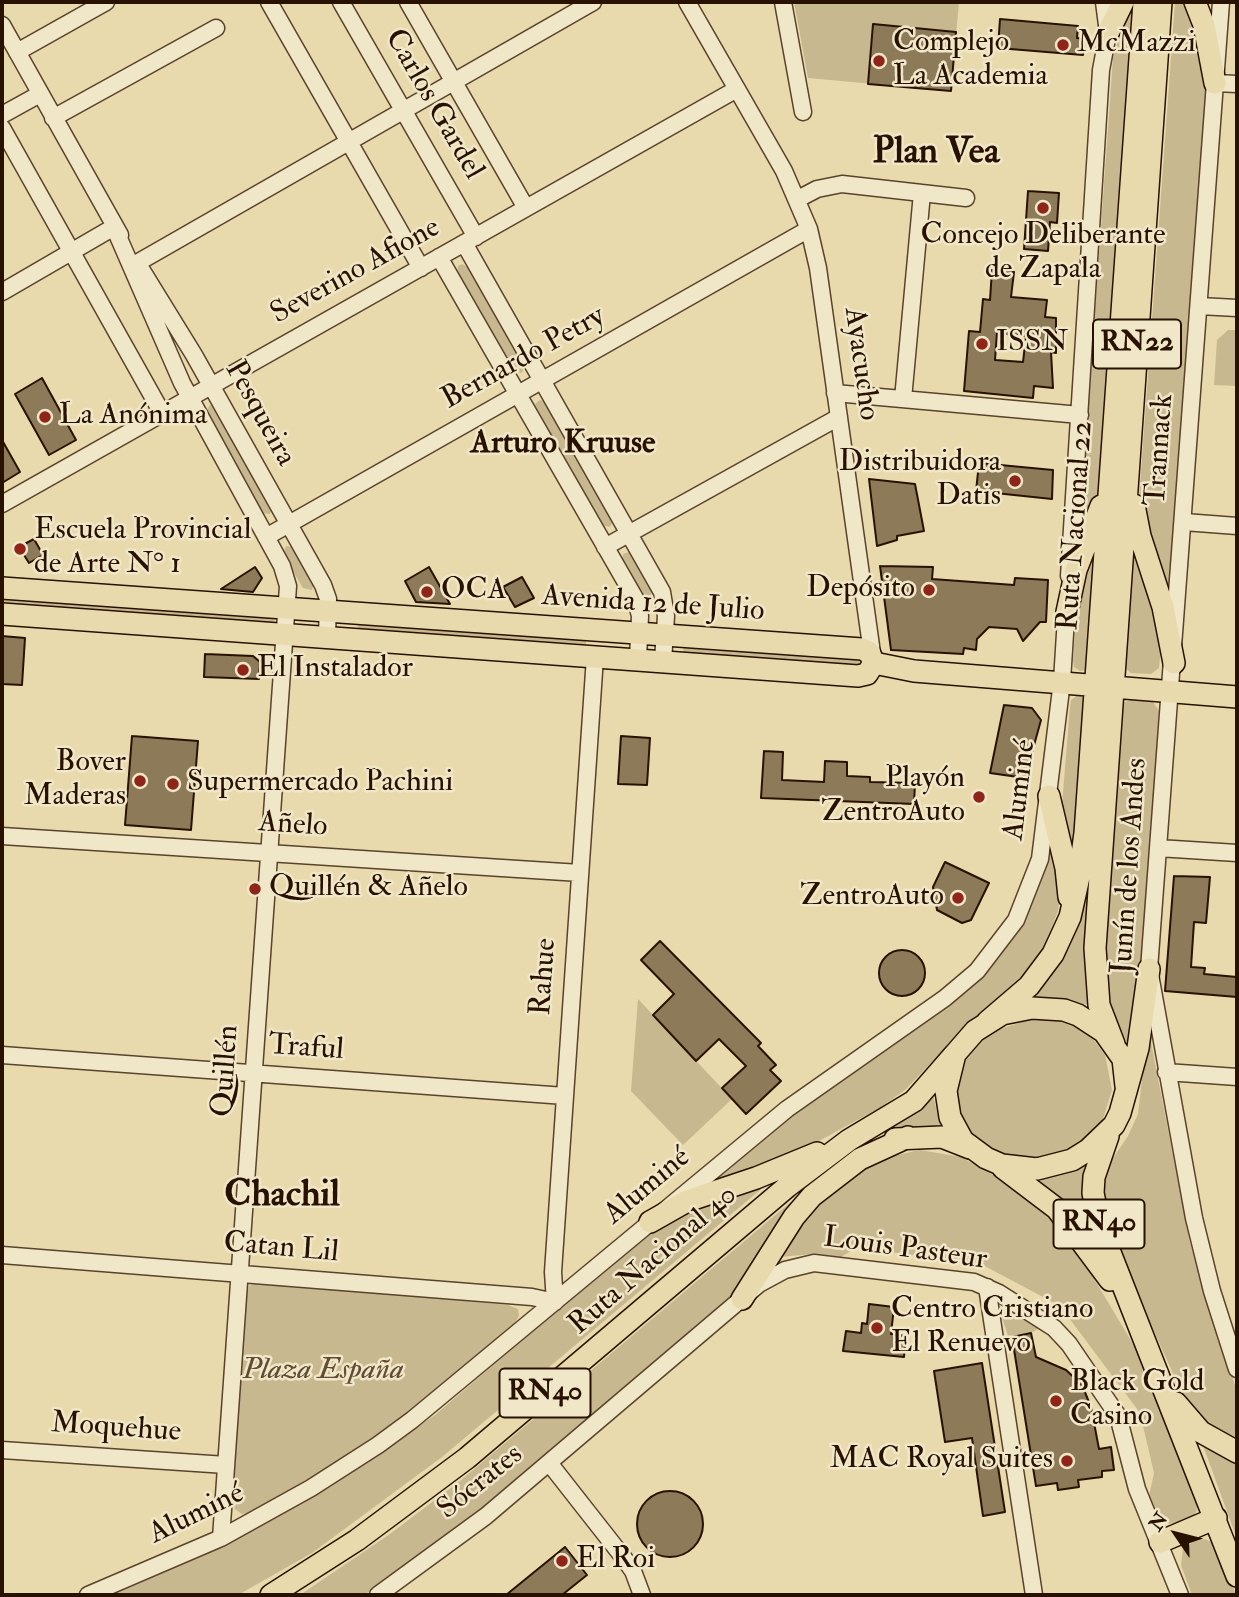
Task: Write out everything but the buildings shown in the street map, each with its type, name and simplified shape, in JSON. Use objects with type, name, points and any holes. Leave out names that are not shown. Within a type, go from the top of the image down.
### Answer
[{"type":"main road","points":[[1108,33],[1123,2]]},
{"type":"main road","name":"Ruta Nacional 22","points":[[1114,1044],[1099,1005],[1095,948],[1105,686],[1120,465],[1144,2]]},
{"type":"main road","name":"Ruta Nacional 22","points":[[1120,465],[1161,2]]},
{"type":"main road","points":[[1195,2],[1206,33],[1215,83]]},
{"type":"main road","points":[[1067,612],[1076,570],[1120,465]]},
{"type":"main road","points":[[1120,465],[1163,607],[1174,663]]},
{"type":"main road","name":"Avenida 12 de Julio","points":[[2,588],[862,649],[869,652],[874,663]]},
{"type":"main road","name":"Avenida 12 de Julio","points":[[2,614],[858,676],[867,674],[874,663]]},
{"type":"main road","name":"Avenida 12 de Julio","points":[[874,663],[915,671],[1237,697]]},
{"type":"main road","name":"Ruta Nacional 22","points":[[987,1022],[1029,986],[1042,970],[1063,936],[1070,917],[1085,833],[1105,686]]},
{"type":"main road","points":[[1049,796],[1068,878],[1070,917]]},
{"type":"main road","points":[[1126,1086],[1140,1036],[1149,969]]},
{"type":"main road","name":"RN40","points":[[1017,1010],[1064,1010],[1091,1021],[1114,1044],[1123,1059],[1126,1086],[1114,1125],[1088,1150],[1055,1165],[1019,1168],[980,1154],[955,1129],[947,1104],[947,1078],[955,1054],[987,1022],[1017,1010]]},
{"type":"main road","name":"Ruta Nacional 40","points":[[271,1595],[357,1540],[467,1458],[806,1172],[869,1128],[914,1101],[955,1054]]},
{"type":"main road","name":"Ruta Nacional 40","points":[[1114,1125],[1097,1165],[1093,1193],[1100,1227],[1155,1373],[1216,1518],[1237,1576]]},
{"type":"main road","points":[[650,1222],[687,1201],[784,1167],[869,1128]]},
{"type":"main road","points":[[742,1299],[794,1217],[812,1196],[860,1158],[908,1137]]},
{"type":"main road","name":"Ruta Nacional 40","points":[[806,1172],[850,1150],[908,1137],[942,1138],[980,1154],[1025,1182],[1057,1209],[1091,1252],[1135,1320]]},
{"type":"main road","points":[[1155,1373],[1194,1426],[1237,1452]]},
{"type":"main road","points":[[1160,1542],[1216,1518]]},
{"type":"street","points":[[17,52],[106,2]]},
{"type":"street","points":[[269,2],[421,268]]},
{"type":"street","name":"Carlos Gardel","points":[[341,2],[403,111],[542,381],[664,600],[663,661]]},
{"type":"street","points":[[408,2],[526,208]]},
{"type":"street","points":[[137,263],[593,2]]},
{"type":"street","name":"Ayacucho","points":[[687,2],[798,199],[809,229],[874,663]]},
{"type":"street","points":[[783,2],[803,112]]},
{"type":"street","name":"Aluminé","points":[[88,1595],[221,1538],[311,1489],[378,1445],[787,1109],[945,998],[977,971],[1003,939],[1026,899],[1040,859],[1062,681],[1101,69],[1108,33],[1104,2]]},
{"type":"street","name":"Trannack","points":[[1172,692],[1221,2]]},
{"type":"street","name":"Pesqueira","points":[[2,25],[114,227],[211,386],[323,585],[328,611],[327,637]]},
{"type":"street","points":[[54,118],[216,28]]},
{"type":"street","points":[[1215,83],[1237,84]]},
{"type":"street","name":"Severino Afione","points":[[2,504],[737,89]]},
{"type":"street","points":[[2,115],[40,93]]},
{"type":"street","points":[[2,128],[162,414]]},
{"type":"street","points":[[798,199],[817,189],[842,184],[966,198]]},
{"type":"street","points":[[903,399],[922,193]]},
{"type":"street","points":[[2,292],[114,227]]},
{"type":"street","name":"Pesqueira","points":[[114,227],[189,398],[287,579],[288,608]]},
{"type":"street","name":"Bernardo Petry","points":[[266,537],[809,229]]},
{"type":"street","points":[[439,257],[638,605],[638,659]]},
{"type":"street","points":[[1199,306],[1237,308]]},
{"type":"street","points":[[835,393],[1080,415]]},
{"type":"street","points":[[605,547],[839,417]]},
{"type":"street","points":[[1184,522],[1237,526]]},
{"type":"street","name":"Quillén","points":[[221,1538],[288,608]]},
{"type":"street","name":"Rahue","points":[[555,1302],[553,1272],[595,657]]},
{"type":"street","name":"Junín de los Andes","points":[[1172,692],[1149,969],[1194,1218],[1219,1314],[1237,1369]]},
{"type":"street","name":"Añelo","points":[[2,836],[580,873]]},
{"type":"street","points":[[1158,848],[1237,853]]},
{"type":"street","name":"Traful","points":[[2,1055],[565,1096]]},
{"type":"street","points":[[1166,1072],[1237,1077]]},
{"type":"street","name":"Catan Lil","points":[[2,1255],[532,1297],[555,1302]]},
{"type":"street","name":"Louis Pasteur","points":[[742,1299],[785,1270],[814,1263],[963,1280],[987,1287],[1054,1328],[1069,1343],[1121,1423],[1137,1489],[1180,1595]]},
{"type":"street","points":[[987,1287],[1034,1595]]},
{"type":"street","name":"Sócrates","points":[[377,1595],[440,1551],[550,1464],[742,1299]]},
{"type":"street","points":[[1219,1314],[1237,1316]]},
{"type":"street","name":"Moquehue","points":[[2,1450],[226,1465]]},
{"type":"street","points":[[550,1464],[628,1564],[642,1595]]},
{"type":"green space","name":"Complejo La Academia","points":[[794,2],[959,2],[951,91],[808,78]]},
{"type":"green space","points":[[1129,2],[1135,2],[1098,497],[1078,548],[1113,58]]},
{"type":"green space","points":[[1175,2],[1186,2],[1196,24],[1207,90],[1168,597],[1139,499]]},
{"type":"green space","points":[[462,264],[469,268],[524,365],[522,373],[513,371],[457,274],[458,266]]},
{"type":"green space","points":[[1228,330],[1237,330],[1237,386],[1214,385],[1217,340]]},
{"type":"green space","points":[[540,400],[546,402],[613,521],[610,527],[601,525],[536,410],[535,404]]},
{"type":"green space","points":[[210,405],[214,406],[272,509],[270,514],[260,513],[205,413]]},
{"type":"green space","points":[[1099,529],[1086,670],[1080,671],[1074,667],[1073,661],[1077,597]]},
{"type":"green space","points":[[1134,540],[1150,584],[1161,647],[1159,668],[1151,674],[1131,673],[1124,667]]},
{"type":"green space","points":[[286,546],[294,547],[314,582],[312,590],[303,588],[283,554]]},
{"type":"green space","points":[[629,552],[653,590],[650,596],[641,595],[622,560],[623,554]]},
{"type":"green space","points":[[2,593],[273,615],[275,622],[272,625],[2,608]]},
{"type":"green space","points":[[358,623],[586,639],[586,644],[358,631]]},
{"type":"green space","points":[[684,645],[861,656],[862,663],[860,666],[683,654]]},
{"type":"green space","points":[[1078,695],[1085,698],[1074,860],[1062,805],[1070,706],[1071,700]]},
{"type":"green space","points":[[1131,700],[1153,702],[1159,711],[1141,978],[1128,1045],[1111,1009],[1103,967],[1122,703]]},
{"type":"green space","points":[[1051,838],[1060,897],[1058,911],[1040,956],[1017,982],[966,1026],[905,1090],[881,1107],[779,1163],[704,1187],[807,1103],[975,983],[1011,941],[1031,907],[1043,874]]},
{"type":"green space","points":[[1089,893],[1086,969],[1089,1005],[1036,997],[1036,993],[1069,947]]},
{"type":"green space","points":[[638,999],[732,1099],[683,1145],[631,1091]]},
{"type":"green space","points":[[1032,1019],[1065,1021],[1091,1036],[1105,1055],[1112,1090],[1102,1122],[1077,1146],[1044,1157],[1024,1158],[998,1154],[977,1140],[962,1119],[956,1092],[960,1067],[972,1046],[993,1031]]},
{"type":"green space","points":[[1148,1027],[1190,1243],[1237,1392],[1237,1445],[1212,1432],[1186,1402],[1118,1252],[1105,1209],[1103,1183],[1109,1164],[1128,1136],[1138,1114]]},
{"type":"green space","points":[[933,1095],[941,1128],[914,1127],[882,1132],[909,1118]]},
{"type":"green space","points":[[920,1150],[961,1157],[1021,1191],[1043,1208],[1072,1242],[1136,1349],[1150,1380],[1196,1500],[1197,1510],[1192,1519],[1169,1524],[1156,1515],[1149,1496],[1154,1473],[1140,1413],[1060,1306],[979,1263],[856,1248],[841,1257],[812,1254],[780,1257],[806,1214],[855,1173],[893,1156]]},
{"type":"green space","points":[[854,1155],[729,1301],[462,1525],[364,1595],[300,1595],[390,1534],[460,1481],[799,1195],[816,1176],[837,1161]]},
{"type":"green space","points":[[1089,1163],[1101,1254],[1040,1183],[1043,1178]]},
{"type":"green space","points":[[778,1175],[442,1457],[312,1553],[238,1595],[108,1595],[223,1546],[332,1486],[435,1415],[644,1236],[678,1213]]},
{"type":"green space","name":"Plaza España","points":[[258,1282],[508,1305],[518,1309],[519,1316],[513,1326],[403,1417],[308,1481],[253,1512],[242,1514],[235,1509],[232,1500],[247,1293],[249,1286]]},
{"type":"green space","points":[[1007,1307],[1038,1329],[1031,1333],[1008,1336],[1002,1317]]},
{"type":"green space","points":[[1201,1440],[1237,1462],[1237,1539]]},
{"type":"green space","points":[[1205,1539],[1217,1545],[1236,1595],[1192,1595],[1181,1565],[1183,1549],[1193,1542]]},
{"type":"place","name":"McMazzi","points":[[1063,45]]},
{"type":"place","name":"Complejo La Academia","points":[[879,61]]},
{"type":"place","name":"Concejo Deliberante de Zapala","points":[[1043,208]]},
{"type":"place","name":"ISSN","points":[[982,344]]},
{"type":"place","name":"La Anónima","points":[[45,417]]},
{"type":"place","name":"Distribuidora Datis","points":[[1015,481]]},
{"type":"place","name":"Escuela Provincial de Arte N° 1","points":[[20,549]]},
{"type":"place","name":"Depósito","points":[[929,590]]},
{"type":"place","name":"OCA","points":[[427,592]]},
{"type":"place","name":"El Instalador","points":[[243,670]]},
{"type":"place","name":"Bover Maderas","points":[[140,781]]},
{"type":"place","name":"Supermercado Pachini","points":[[173,784]]},
{"type":"place","name":"Playón ZentroAuto","points":[[979,797]]},
{"type":"place","name":"Quillén & Añelo","points":[[255,889]]},
{"type":"place","name":"ZentroAuto","points":[[958,898]]},
{"type":"place","name":"Centro Cristiano El Renuevo","points":[[877,1328]]},
{"type":"place","name":"Black Gold Casino","points":[[1056,1401]]},
{"type":"place","name":"MAC Royal Suites","points":[[1067,1461]]},
{"type":"place","name":"El Roi","points":[[562,1561]]},
{"type":"district","name":"Plan Vea","points":[[936,154]]},
{"type":"district","name":"Arturo Kruuse","points":[[563,445]]},
{"type":"district","name":"Chachil","points":[[282,1197]]}]
